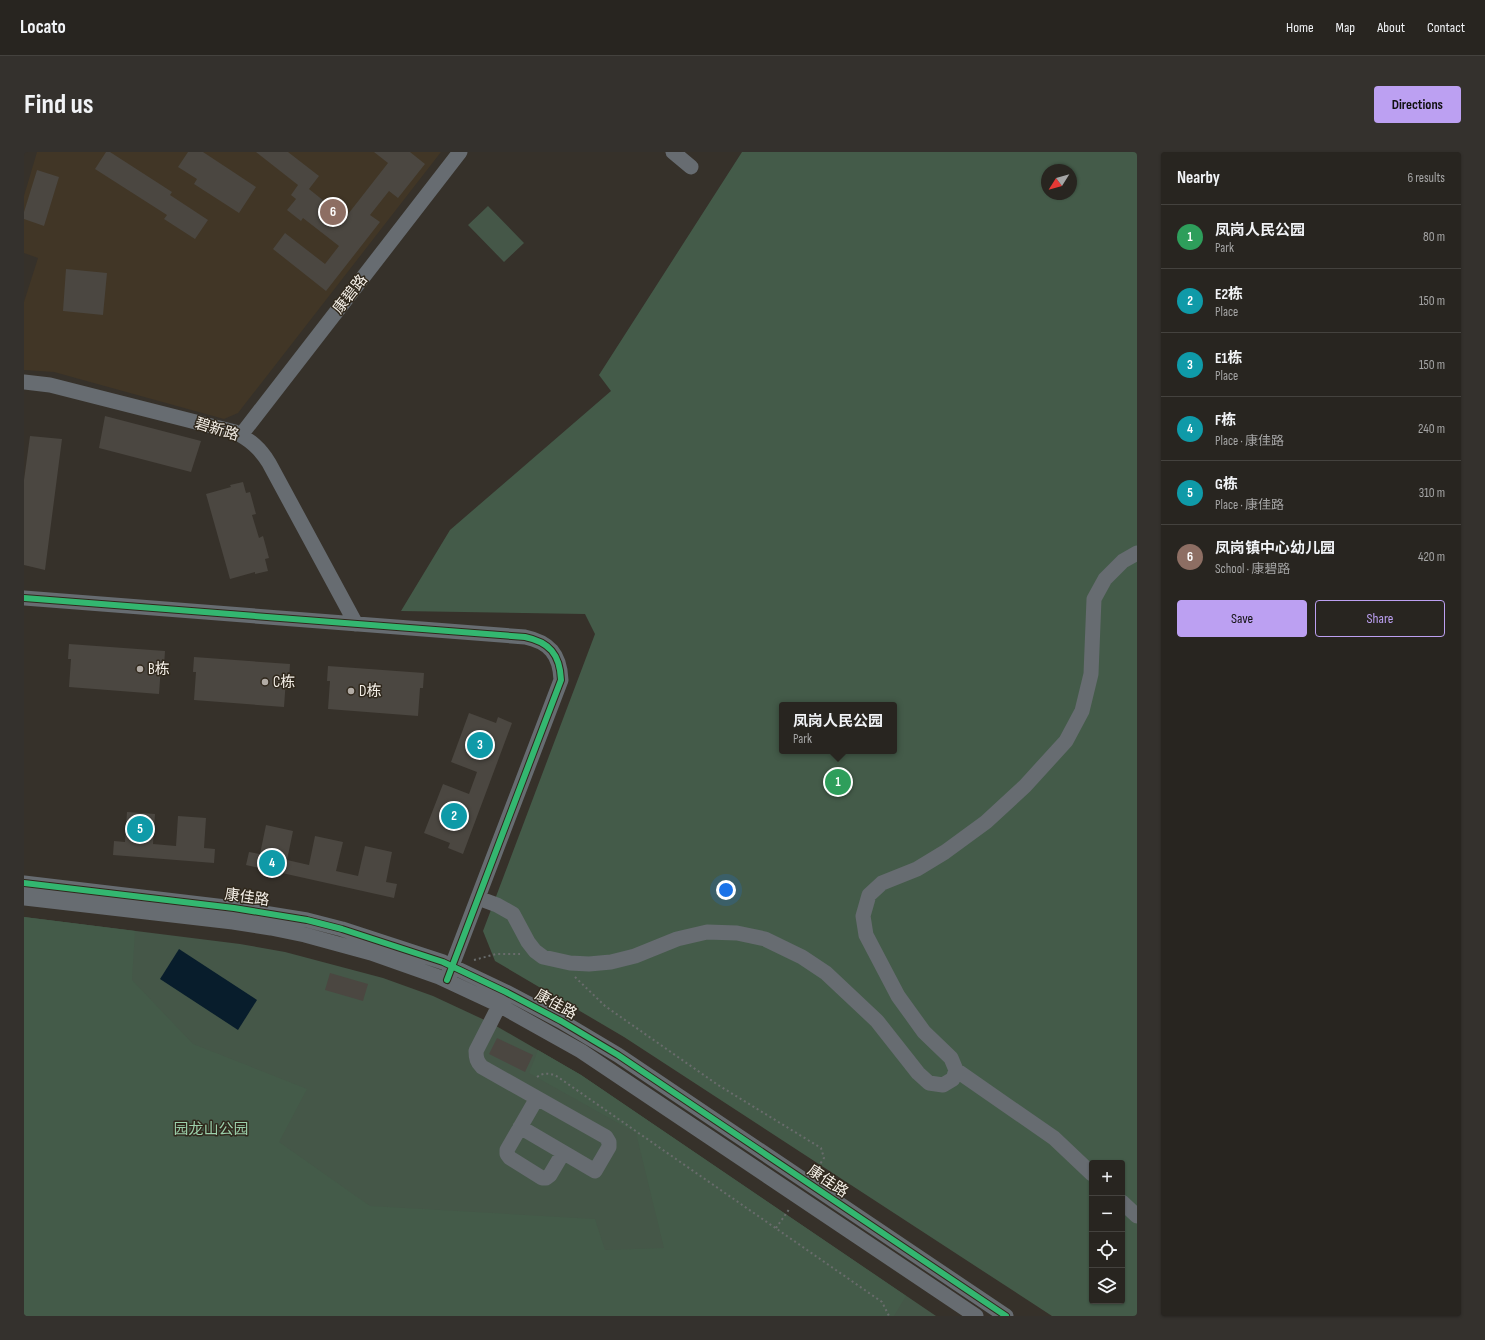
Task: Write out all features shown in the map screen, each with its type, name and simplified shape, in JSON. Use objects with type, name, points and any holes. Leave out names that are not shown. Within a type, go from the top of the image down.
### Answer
[{"type":"street","name":"康碧路","points":[[241,435],[460,152]]},
{"type":"street","points":[[673,152],[691,167]]},
{"type":"street","name":"碧新路","points":[[24,382],[50,385],[235,432],[255,445],[266,458],[356,624]]},
{"type":"street","points":[[1089,1171],[1054,1138],[956,1070],[951,1058],[924,1032],[898,996],[866,936],[863,916],[869,896],[882,883],[917,869],[945,852],[986,822],[1025,786],[1066,741],[1082,711],[1091,674],[1094,599],[1105,579],[1124,561],[1137,553]]},
{"type":"street","points":[[24,598],[524,637],[537,640],[548,646],[560,667],[560,680],[447,980]]},
{"type":"street","name":"康佳路","points":[[24,883],[226,907],[280,915],[349,931],[430,957],[452,966],[502,998],[553,1034],[609,1069],[976,1316]]},
{"type":"street","name":"康佳路","points":[[24,898],[225,921],[305,935],[371,953],[502,998],[561,1021],[618,1055],[1006,1316]]},
{"type":"street","points":[[478,898],[497,905],[513,914],[528,942],[535,951],[556,960],[589,964],[610,962],[636,956],[676,939],[708,932],[737,933],[765,939],[802,957],[826,973],[877,1020],[918,1073],[929,1083],[943,1085],[953,1079],[956,1070]]},
{"type":"street","points":[[502,998],[476,1051],[477,1060],[482,1067],[606,1137],[610,1147],[595,1171],[520,1127]]},
{"type":"street","points":[[537,1098],[507,1150],[507,1154],[510,1158],[542,1178],[546,1178],[550,1175],[563,1153]]},
{"type":"street","points":[[1125,1205],[1137,1216]]},
{"type":"path","points":[[474,960],[496,954],[526,954],[535,951]]},
{"type":"path","points":[[573,975],[605,1006],[718,1085],[821,1148],[824,1158],[821,1163]]},
{"type":"path","points":[[537,1077],[547,1073],[555,1075],[882,1302],[889,1316]]},
{"type":"path","points":[[776,1228],[785,1216]]},
{"type":"shaded area","points":[[37,152],[441,152],[238,413],[224,419],[54,372],[24,370],[24,302],[38,258],[24,253],[24,196]]},
{"type":"green space","points":[[742,152],[1137,152],[1137,1316],[1052,1316],[624,1037],[495,961],[483,931],[595,634],[585,614],[401,611],[450,530],[611,391],[599,375]]},
{"type":"green space","points":[[488,206],[524,243],[504,262],[468,225]]},
{"type":"green space","name":"园龙山公园","points":[[24,917],[240,944],[285,952],[383,978],[433,996],[491,1023],[581,1075],[936,1316],[24,1316]]},
{"type":"green space","name":"园龙山公园","points":[[24,917],[135,931],[132,980],[193,1044],[307,1089],[279,1142],[370,1206],[595,1219],[605,1250],[664,1248],[636,1133],[529,1073],[538,1050],[581,1075],[906,1296],[894,1316],[24,1316]]},
{"type":"water","points":[[179,949],[257,1000],[238,1030],[160,979]]},
{"type":"building","points":[[106,152],[110,152],[172,192],[170,195],[208,220],[195,239],[164,219],[167,215],[95,169]]},
{"type":"building","points":[[188,152],[203,152],[256,187],[239,213],[194,184],[197,179],[178,167]]},
{"type":"building","points":[[256,152],[288,152],[319,176],[309,189],[345,218],[388,163],[374,152],[410,152],[425,164],[398,198],[389,191],[370,215],[380,222],[326,291],[273,249],[285,233],[325,264],[339,246],[303,218],[301,221],[287,210],[296,199],[291,195],[298,185]]},
{"type":"building","points":[[37,170],[59,177],[44,226],[24,219],[24,212]]},
{"type":"building","points":[[66,269],[107,273],[103,315],[63,311]]},
{"type":"building","points":[[105,416],[201,441],[191,472],[99,448]]},
{"type":"building","points":[[30,436],[62,439],[45,570],[24,565],[24,480]]},
{"type":"building","points":[[243,482],[246,493],[250,492],[256,514],[252,515],[259,538],[263,536],[269,558],[265,559],[268,571],[255,574],[255,572],[230,579],[206,494]]},
{"type":"building","name":"B栋","points":[[69,644],[165,651],[164,667],[161,666],[159,694],[69,687],[71,659],[68,659]]},
{"type":"building","name":"C栋","points":[[194,657],[290,664],[289,679],[286,679],[284,707],[194,700],[196,672],[193,672]]},
{"type":"building","name":"D栋","points":[[328,666],[424,673],[423,688],[420,688],[418,716],[328,709],[330,681],[327,681]]},
{"type":"building","points":[[469,713],[496,723],[498,717],[512,723],[463,854],[448,848],[450,843],[424,833],[443,784],[469,794],[477,772],[451,762]]},
{"type":"building","points":[[127,812],[155,814],[153,844],[176,846],[178,816],[206,818],[204,848],[215,849],[214,863],[113,855],[114,841],[125,842]]},
{"type":"building","points":[[266,825],[293,831],[287,860],[309,865],[315,836],[343,842],[336,871],[358,876],[365,846],[392,852],[386,882],[397,884],[394,898],[246,865],[249,852],[260,854]]},
{"type":"building","points":[[330,973],[368,984],[363,1001],[325,990]]},
{"type":"building","points":[[497,1038],[533,1055],[525,1072],[489,1054]]},
{"type":"cycle path","points":[[24,598],[525,637],[541,642],[547,646],[552,651],[558,663],[561,680],[447,980]]},
{"type":"cycle path","points":[[24,883],[234,908],[307,920],[342,929],[443,962],[506,992],[561,1021],[618,1055],[1006,1316]]},
{"type":"place","name":"凤岗镇中心幼儿园","points":[[333,212]]},
{"type":"place","name":"B栋","points":[[140,669]]},
{"type":"place","name":"C栋","points":[[265,682]]},
{"type":"place","name":"D栋","points":[[351,691]]},
{"type":"place","name":"E1栋","points":[[480,745]]},
{"type":"place","name":"凤岗人民公园","points":[[838,782]]},
{"type":"place","name":"E2栋","points":[[454,816]]},
{"type":"place","name":"G栋","points":[[140,829]]},
{"type":"place","name":"F栋","points":[[272,863]]}]
